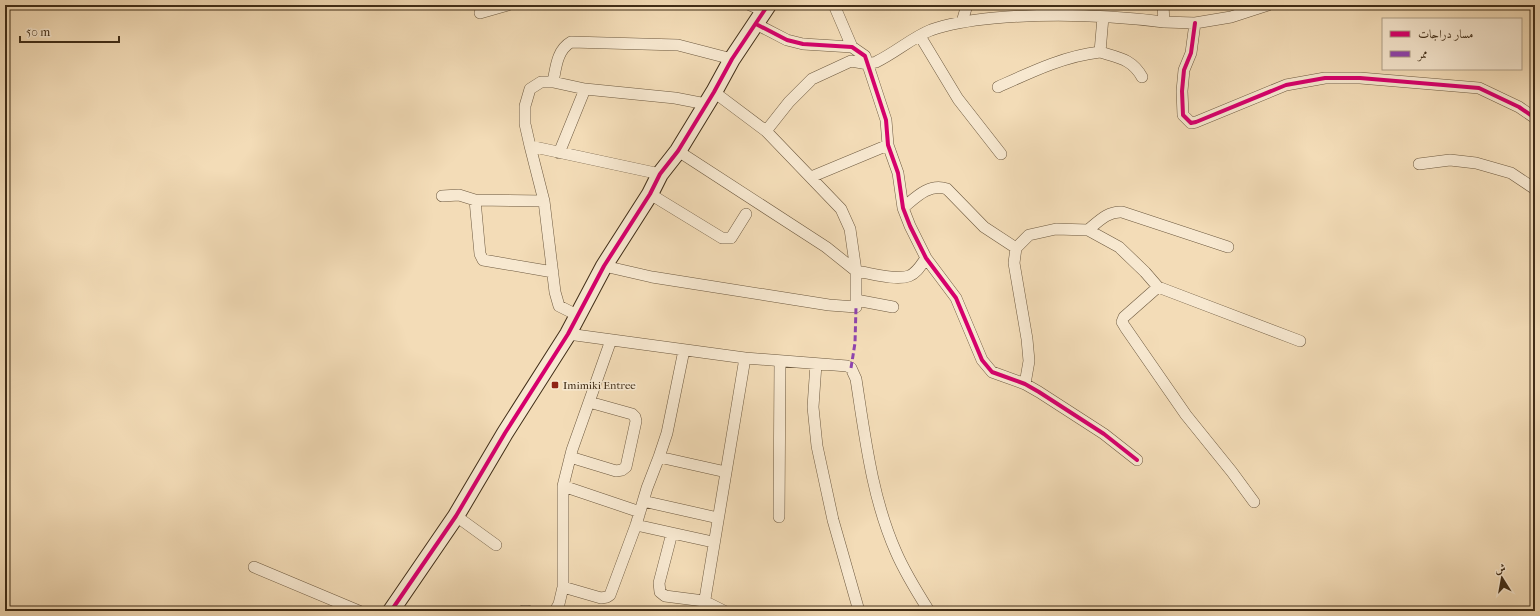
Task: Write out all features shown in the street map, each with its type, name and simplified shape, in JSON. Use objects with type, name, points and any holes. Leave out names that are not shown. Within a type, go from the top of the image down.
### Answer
[{"type":"street","points":[[480,13],[508,5]]},
{"type":"street","points":[[834,5],[852,47]]},
{"type":"street","points":[[962,22],[967,5]]},
{"type":"street","points":[[1162,5],[1164,22]]},
{"type":"street","points":[[766,131],[789,102],[812,79],[851,61],[868,64],[876,62],[931,30],[962,22],[1025,10],[1064,15],[1130,17],[1164,22],[1195,23],[1231,17],[1268,5]]},
{"type":"street","points":[[396,610],[456,516],[505,433],[568,334],[604,266],[650,194],[660,174],[678,151],[760,11],[787,40],[803,44],[852,47],[865,56],[886,120],[888,145],[898,174],[903,208],[910,226],[926,258],[956,298],[982,360],[992,372],[1025,384],[1039,392],[1104,434],[1137,460]]},
{"type":"street","points":[[1100,52],[1103,17]]},
{"type":"street","points":[[1195,23],[1191,53],[1184,70],[1182,91],[1183,115],[1192,123],[1286,85],[1325,78],[1360,78],[1479,88],[1519,107],[1535,118]]},
{"type":"street","points":[[920,36],[958,99],[1001,154]]},
{"type":"street","points":[[553,82],[557,61],[565,46],[571,42],[678,45],[732,59]]},
{"type":"street","points":[[998,87],[1042,67],[1084,54],[1100,52],[1130,62],[1135,66],[1142,77]]},
{"type":"street","points":[[577,315],[559,306],[555,292],[544,200],[525,124],[525,106],[530,89],[541,82],[553,82],[585,89],[675,98],[710,98],[766,131],[841,209],[850,229],[856,271],[856,307],[829,305],[652,277],[604,266]]},
{"type":"street","points":[[559,152],[585,89]]},
{"type":"street","points":[[811,177],[888,145]]},
{"type":"street","points":[[530,146],[660,174]]},
{"type":"street","points":[[678,151],[821,243],[856,271],[895,277],[908,276],[918,270],[926,258]]},
{"type":"street","points":[[1419,164],[1450,160],[1476,163],[1511,173],[1535,189]]},
{"type":"street","points":[[903,208],[920,193],[935,187],[947,189],[984,226],[1016,248]]},
{"type":"street","points":[[442,196],[459,194],[475,200],[544,200]]},
{"type":"street","points":[[650,194],[726,239],[731,238],[746,214]]},
{"type":"street","points":[[475,200],[480,254],[483,260],[553,272]]},
{"type":"street","points":[[1088,230],[1107,215],[1113,212],[1122,212],[1228,247]]},
{"type":"street","points":[[1025,384],[1029,361],[1026,332],[1014,263],[1016,248],[1029,235],[1056,229],[1088,230],[1119,247],[1158,287],[1300,341]]},
{"type":"street","points":[[1158,287],[1124,317],[1122,322],[1186,415],[1254,502]]},
{"type":"street","points":[[856,300],[893,307]]},
{"type":"street","points":[[568,334],[745,358],[847,366],[851,368],[856,379],[866,447],[879,502],[896,551],[914,588],[929,611]]},
{"type":"street","points":[[555,611],[559,604],[563,587],[563,486],[570,458],[611,340]]},
{"type":"street","points":[[563,587],[601,598],[610,595],[660,457],[667,433],[684,350]]},
{"type":"street","points":[[704,606],[745,358]]},
{"type":"street","points":[[779,517],[780,361]]},
{"type":"street","points":[[816,364],[813,407],[817,446],[833,520],[859,611]]},
{"type":"street","points":[[570,458],[616,471],[622,470],[626,467],[636,421],[635,417],[632,414],[589,402]]},
{"type":"street","points":[[660,457],[726,472]]},
{"type":"street","points":[[563,486],[640,512]]},
{"type":"street","points":[[643,501],[718,518]]},
{"type":"street","points":[[456,516],[496,545]]},
{"type":"street","points":[[636,525],[714,542]]},
{"type":"street","points":[[672,533],[659,583],[660,592],[666,596],[724,611]]},
{"type":"street","points":[[254,567],[359,611]]},
{"type":"street","points":[[522,611],[528,611]]},
{"type":"marked path","points":[[851,368],[855,343],[856,307]]},
{"type":"cycle path","points":[[391,611],[456,516],[505,433],[568,334],[604,266],[650,194],[660,174],[678,151],[732,59],[768,5]]},
{"type":"cycle path","points":[[1195,23],[1191,53],[1184,70],[1182,91],[1183,115],[1191,123],[1286,85],[1325,78],[1360,78],[1479,88],[1519,107],[1535,118]]},
{"type":"cycle path","points":[[756,24],[787,40],[803,44],[852,47],[865,56],[886,120],[888,145],[898,173],[903,208],[926,258],[956,298],[982,360],[992,372],[1025,384],[1039,392],[1104,434],[1137,460]]},
{"type":"place","name":"Imimiki Entree","points":[[555,385]]}]
